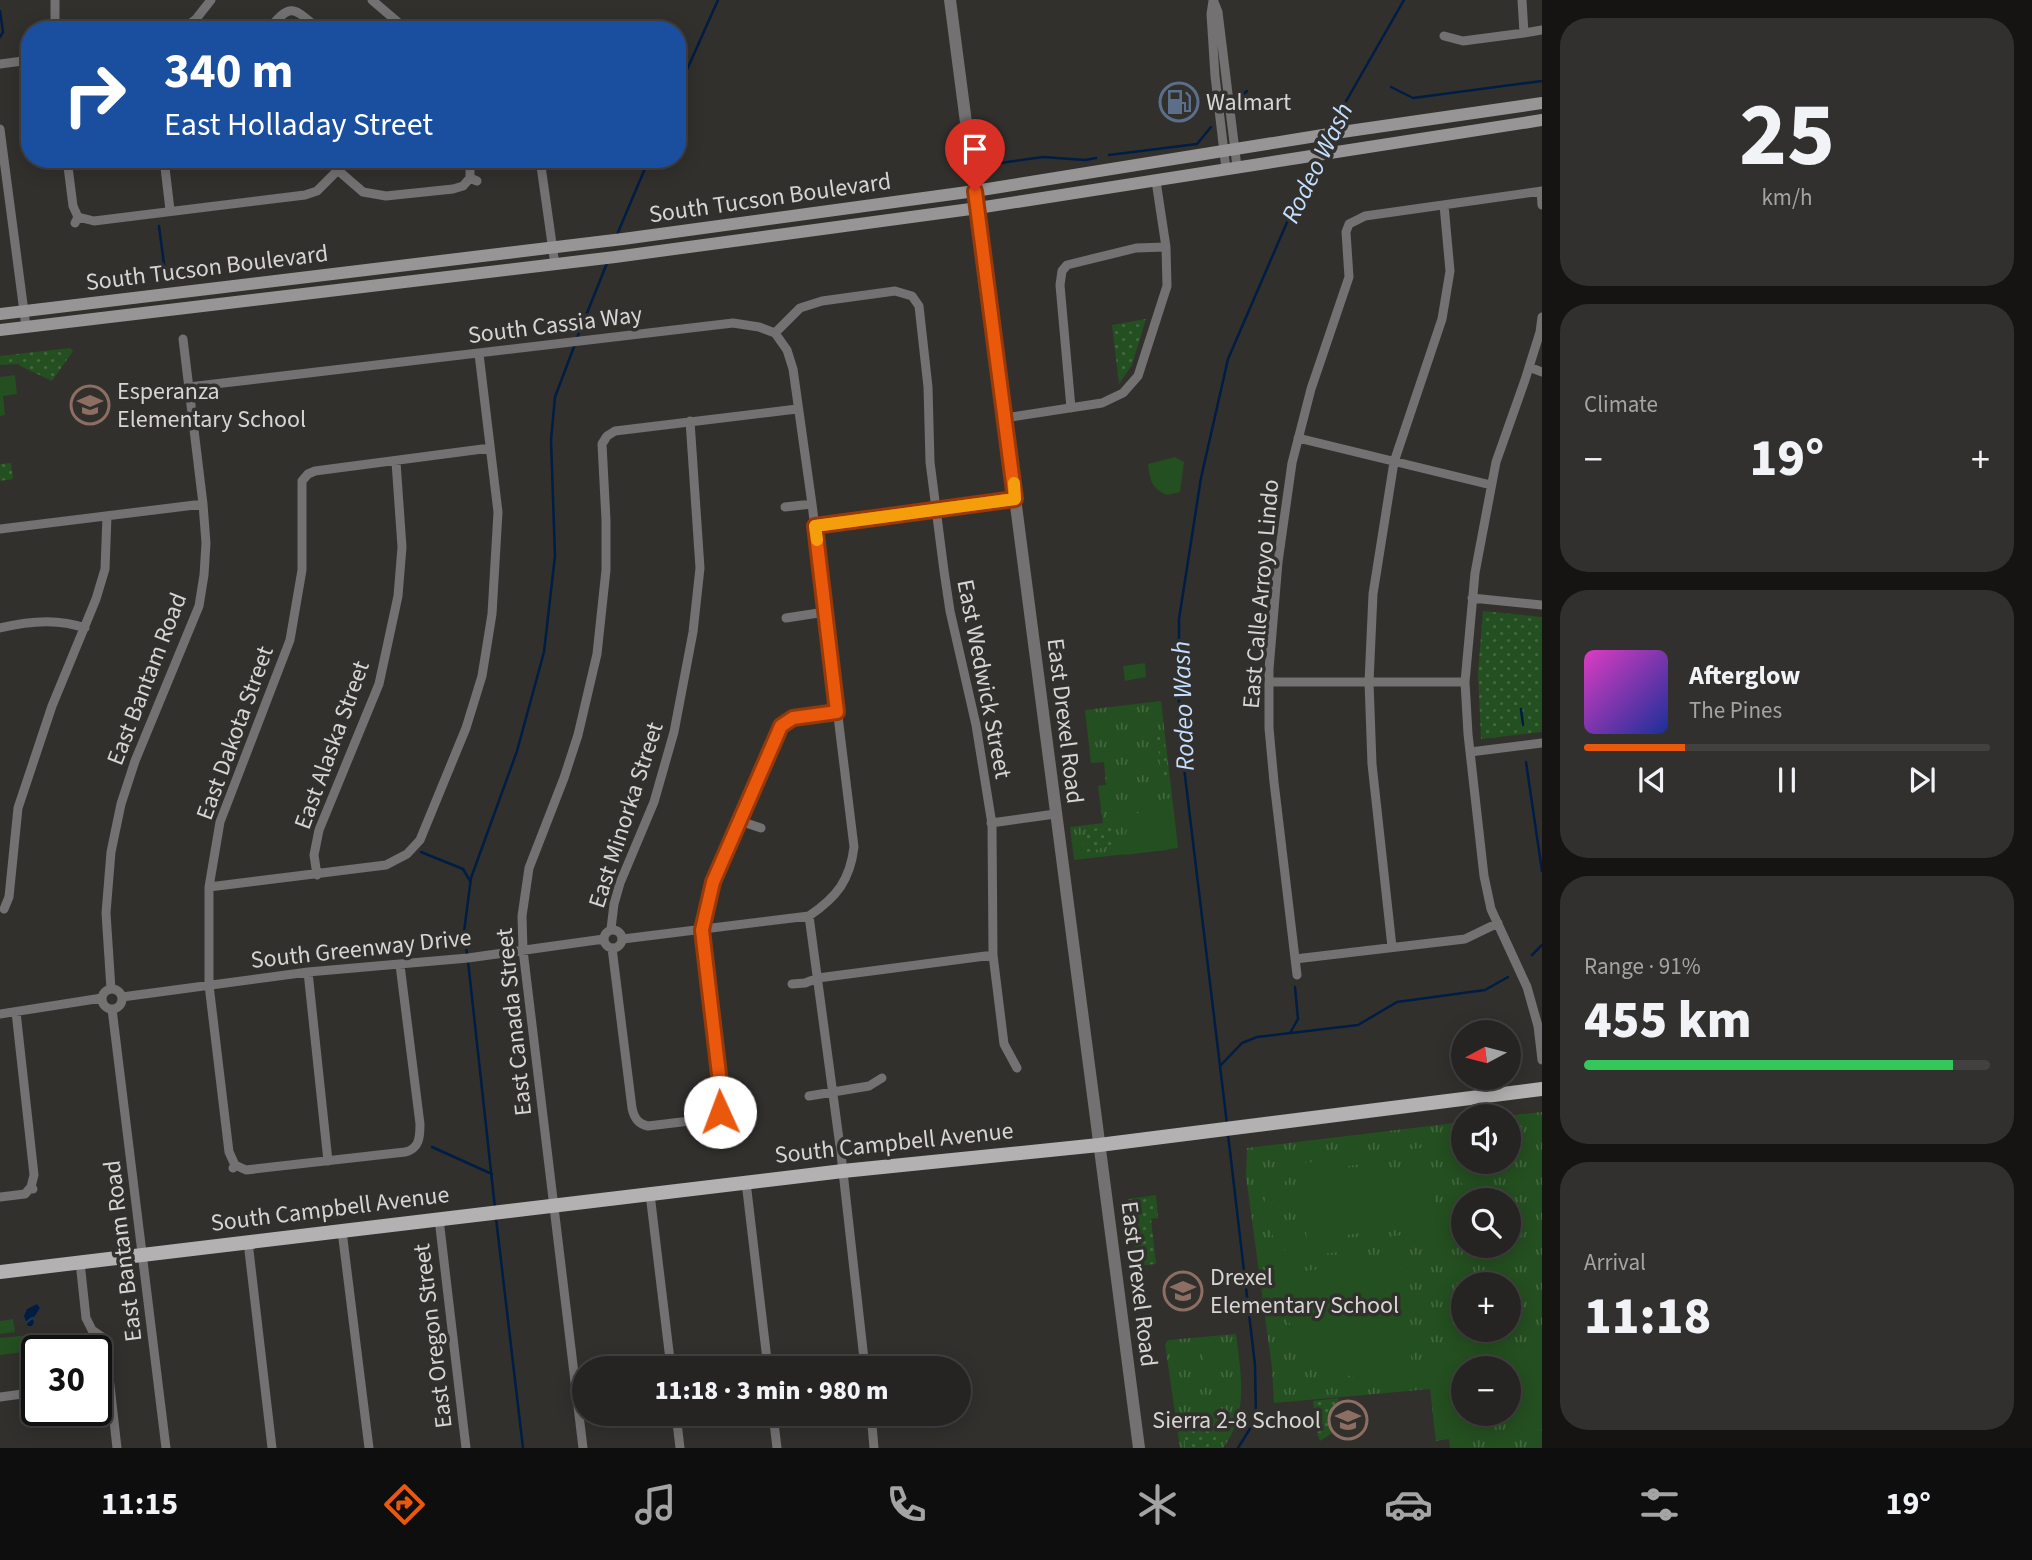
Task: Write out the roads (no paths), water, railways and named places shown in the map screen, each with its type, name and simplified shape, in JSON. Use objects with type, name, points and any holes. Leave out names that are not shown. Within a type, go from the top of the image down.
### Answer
[{"type":"main road","name":"South Tucson Boulevard","points":[[0,314],[553,248],[975,191],[1335,133],[1542,103]]},
{"type":"main road","name":"South Tucson Boulevard","points":[[0,330],[555,265],[978,208],[1542,120]]},
{"type":"main road","name":"South Campbell Avenue","points":[[0,1272],[746,1182],[1099,1145],[1542,1089]]},
{"type":"street","points":[[55,0],[55,21]]},
{"type":"street","points":[[193,21],[211,0]]},
{"type":"street","points":[[372,0],[396,21]]},
{"type":"street","name":"East Drexel Road","points":[[950,0],[1139,1448]]},
{"type":"street","points":[[1521,0],[1524,33]]},
{"type":"street","points":[[1213,1],[1218,12],[1232,168]]},
{"type":"street","points":[[275,21],[288,10],[297,11],[309,21]]},
{"type":"street","points":[[1444,36],[1463,41],[1542,30]]},
{"type":"street","points":[[0,64],[21,61]]},
{"type":"street","points":[[0,129],[5,204],[26,327]]},
{"type":"street","points":[[68,168],[77,220],[94,221],[305,195],[317,191],[338,170]]},
{"type":"street","points":[[165,168],[170,210]]},
{"type":"street","points":[[336,168],[363,192],[386,196],[464,186],[473,180],[470,168]]},
{"type":"street","points":[[541,168],[555,265]]},
{"type":"street","points":[[1005,418],[1102,403],[1123,393],[1138,376],[1167,286],[1166,247],[1156,181]]},
{"type":"street","points":[[1392,947],[1372,764],[1369,682],[1373,594],[1394,462],[1442,320],[1450,271],[1444,205],[1541,191],[1542,205]]},
{"type":"street","name":"East Calle Arroyo Lindo","points":[[1297,975],[1269,728],[1269,682],[1278,562],[1292,463],[1311,389],[1349,277],[1346,221],[1444,205]]},
{"type":"street","points":[[1071,408],[1060,269],[1136,248],[1166,247]]},
{"type":"street","name":"East Wedwick Street","points":[[775,333],[800,308],[822,301],[895,291],[913,294],[919,306],[929,387],[930,462],[950,611],[974,713],[991,823],[993,955],[1004,1044],[1017,1068]]},
{"type":"street","points":[[1542,317],[1540,332],[1496,462],[1491,485],[1475,573],[1465,681],[1484,876],[1491,909],[1527,987],[1538,1026],[1542,1060]]},
{"type":"street","name":"South Cassia Way","points":[[189,387],[733,323],[759,327],[775,333]]},
{"type":"street","points":[[623,939],[809,916],[832,898],[846,880],[852,862],[853,846],[815,526],[793,369],[787,350],[775,333]]},
{"type":"street","name":"East Bantam Road","points":[[111,989],[106,913],[111,852],[121,804],[135,761],[199,606],[206,542],[183,339]]},
{"type":"street","points":[[209,887],[387,865],[407,854],[420,840],[466,728],[482,676],[492,614],[498,513],[479,354]]},
{"type":"street","points":[[1529,367],[1542,372]]},
{"type":"street","points":[[690,421],[797,409]]},
{"type":"street","name":"East Canada Street","points":[[583,1448],[523,950],[522,916],[528,868],[564,779],[578,735],[597,654],[606,570],[601,450],[605,434],[690,421]]},
{"type":"street","name":"East Minorka Street","points":[[611,929],[620,883],[654,802],[674,732],[693,632],[700,568],[690,421]]},
{"type":"street","points":[[1298,438],[1491,485]]},
{"type":"street","points":[[396,462],[490,448]]},
{"type":"street","name":"East Dakota Street","points":[[328,1161],[246,1170],[233,1167],[209,985],[209,887],[220,822],[290,640],[302,570],[301,478],[315,471],[396,462]]},
{"type":"street","name":"East Alaska Street","points":[[317,875],[314,855],[319,830],[379,684],[398,596],[402,547],[396,462]]},
{"type":"street","points":[[815,526],[1015,499]]},
{"type":"street","points":[[0,529],[203,504]]},
{"type":"street","points":[[785,507],[812,504]]},
{"type":"street","points":[[4,911],[9,897],[18,808],[52,706],[85,628],[104,569],[107,516]]},
{"type":"street","points":[[1472,598],[1542,605]]},
{"type":"street","points":[[786,618],[825,612]]},
{"type":"street","points":[[0,628],[54,621],[69,622],[85,628]]},
{"type":"street","points":[[1269,682],[1465,681]]},
{"type":"street","points":[[702,930],[713,882],[781,722],[837,712]]},
{"type":"street","points":[[1470,752],[1542,743]]},
{"type":"street","points":[[991,823],[1055,814]]},
{"type":"street","points":[[740,821],[761,828]]},
{"type":"street","points":[[809,916],[843,1171],[864,1356]]},
{"type":"street","points":[[1295,959],[1465,939],[1498,923]]},
{"type":"street","points":[[611,929],[620,932],[623,939],[619,946],[612,948],[605,944],[604,939],[606,932],[611,929]]},
{"type":"street","name":"East Minorka Street","points":[[612,948],[632,1108],[636,1119],[641,1125],[648,1126],[707,1119],[718,1115],[722,1100],[702,930]]},
{"type":"street","name":"South Greenway Drive","points":[[122,997],[309,972],[400,965],[604,939]]},
{"type":"street","points":[[792,984],[818,978],[993,955]]},
{"type":"street","points":[[309,972],[328,1161],[405,1152],[419,1146],[420,1124],[400,965]]},
{"type":"street","points":[[111,989],[116,990],[122,997],[120,1005],[112,1009],[106,1007],[102,998],[105,992],[111,989]]},
{"type":"street","points":[[0,1014],[102,998]]},
{"type":"street","name":"East Bantam Road","points":[[112,1009],[166,1448]]},
{"type":"street","points":[[0,1197],[25,1194],[33,1189],[34,1175],[16,1012]]},
{"type":"street","points":[[809,1096],[869,1086],[882,1079]]},
{"type":"street","points":[[746,1182],[767,1356]]},
{"type":"street","points":[[650,1194],[670,1356]]},
{"type":"street","name":"East Oregon Street","points":[[439,1219],[466,1448]]},
{"type":"street","points":[[342,1231],[369,1448]]},
{"type":"street","points":[[248,1242],[272,1448]]},
{"type":"street","points":[[80,1262],[86,1318],[92,1330],[99,1335]]},
{"type":"street","points":[[0,1396],[21,1394]]},
{"type":"street","points":[[112,1407],[117,1448]]},
{"type":"street","points":[[677,1426],[680,1448]]},
{"type":"street","points":[[774,1426],[777,1448]]},
{"type":"street","points":[[872,1426],[874,1448]]},
{"type":"water","points":[[37,1304],[40,1308],[32,1326],[28,1326],[24,1316],[27,1309]]},
{"type":"waterway","points":[[686,72],[718,0]]},
{"type":"waterway","name":"Rodeo Wash","points":[[1329,131],[1404,0]]},
{"type":"waterway","points":[[0,11],[3,32],[0,37]]},
{"type":"waterway","points":[[1391,87],[1413,98],[1542,81]]},
{"type":"waterway","points":[[1236,102],[1247,91]]},
{"type":"waterway","points":[[1109,155],[1197,144],[1211,127]]},
{"type":"waterway","points":[[1000,163],[1043,157],[1085,160],[1096,158]]},
{"type":"waterway","name":"Rodeo Wash","points":[[1227,1124],[1179,726],[1179,619],[1201,478],[1228,359],[1313,162]]},
{"type":"waterway","points":[[616,237],[645,168]]},
{"type":"waterway","points":[[159,226],[165,272]]},
{"type":"waterway","points":[[577,338],[607,263]]},
{"type":"waterway","points":[[467,954],[464,932],[471,878],[517,751],[544,652],[555,556],[551,440],[555,397],[575,344]]},
{"type":"waterway","points":[[1521,709],[1523,725]]},
{"type":"waterway","points":[[1526,762],[1542,871]]},
{"type":"waterway","points":[[421,852],[463,869],[470,881]]},
{"type":"waterway","points":[[1532,955],[1542,945]]},
{"type":"waterway","points":[[468,961],[495,1208]]},
{"type":"waterway","points":[[1220,1066],[1242,1043],[1257,1037],[1358,1025],[1397,1002],[1485,990],[1508,977]]},
{"type":"waterway","points":[[1290,1033],[1298,1019],[1295,987]]},
{"type":"waterway","name":"Rodeo Wash","points":[[1228,1134],[1255,1365],[1256,1419],[1238,1448]]},
{"type":"waterway","points":[[432,1147],[492,1174]]},
{"type":"waterway","points":[[496,1218],[523,1448]]},
{"type":"place","name":"Walmart","points":[[1179,102]]},
{"type":"place","name":"Esperanza Elementary School","points":[[90,405]]},
{"type":"place","name":"Drexel Elementary School","points":[[1183,1291]]},
{"type":"place","name":"Sierra 2-8 School","points":[[1348,1420]]}]
